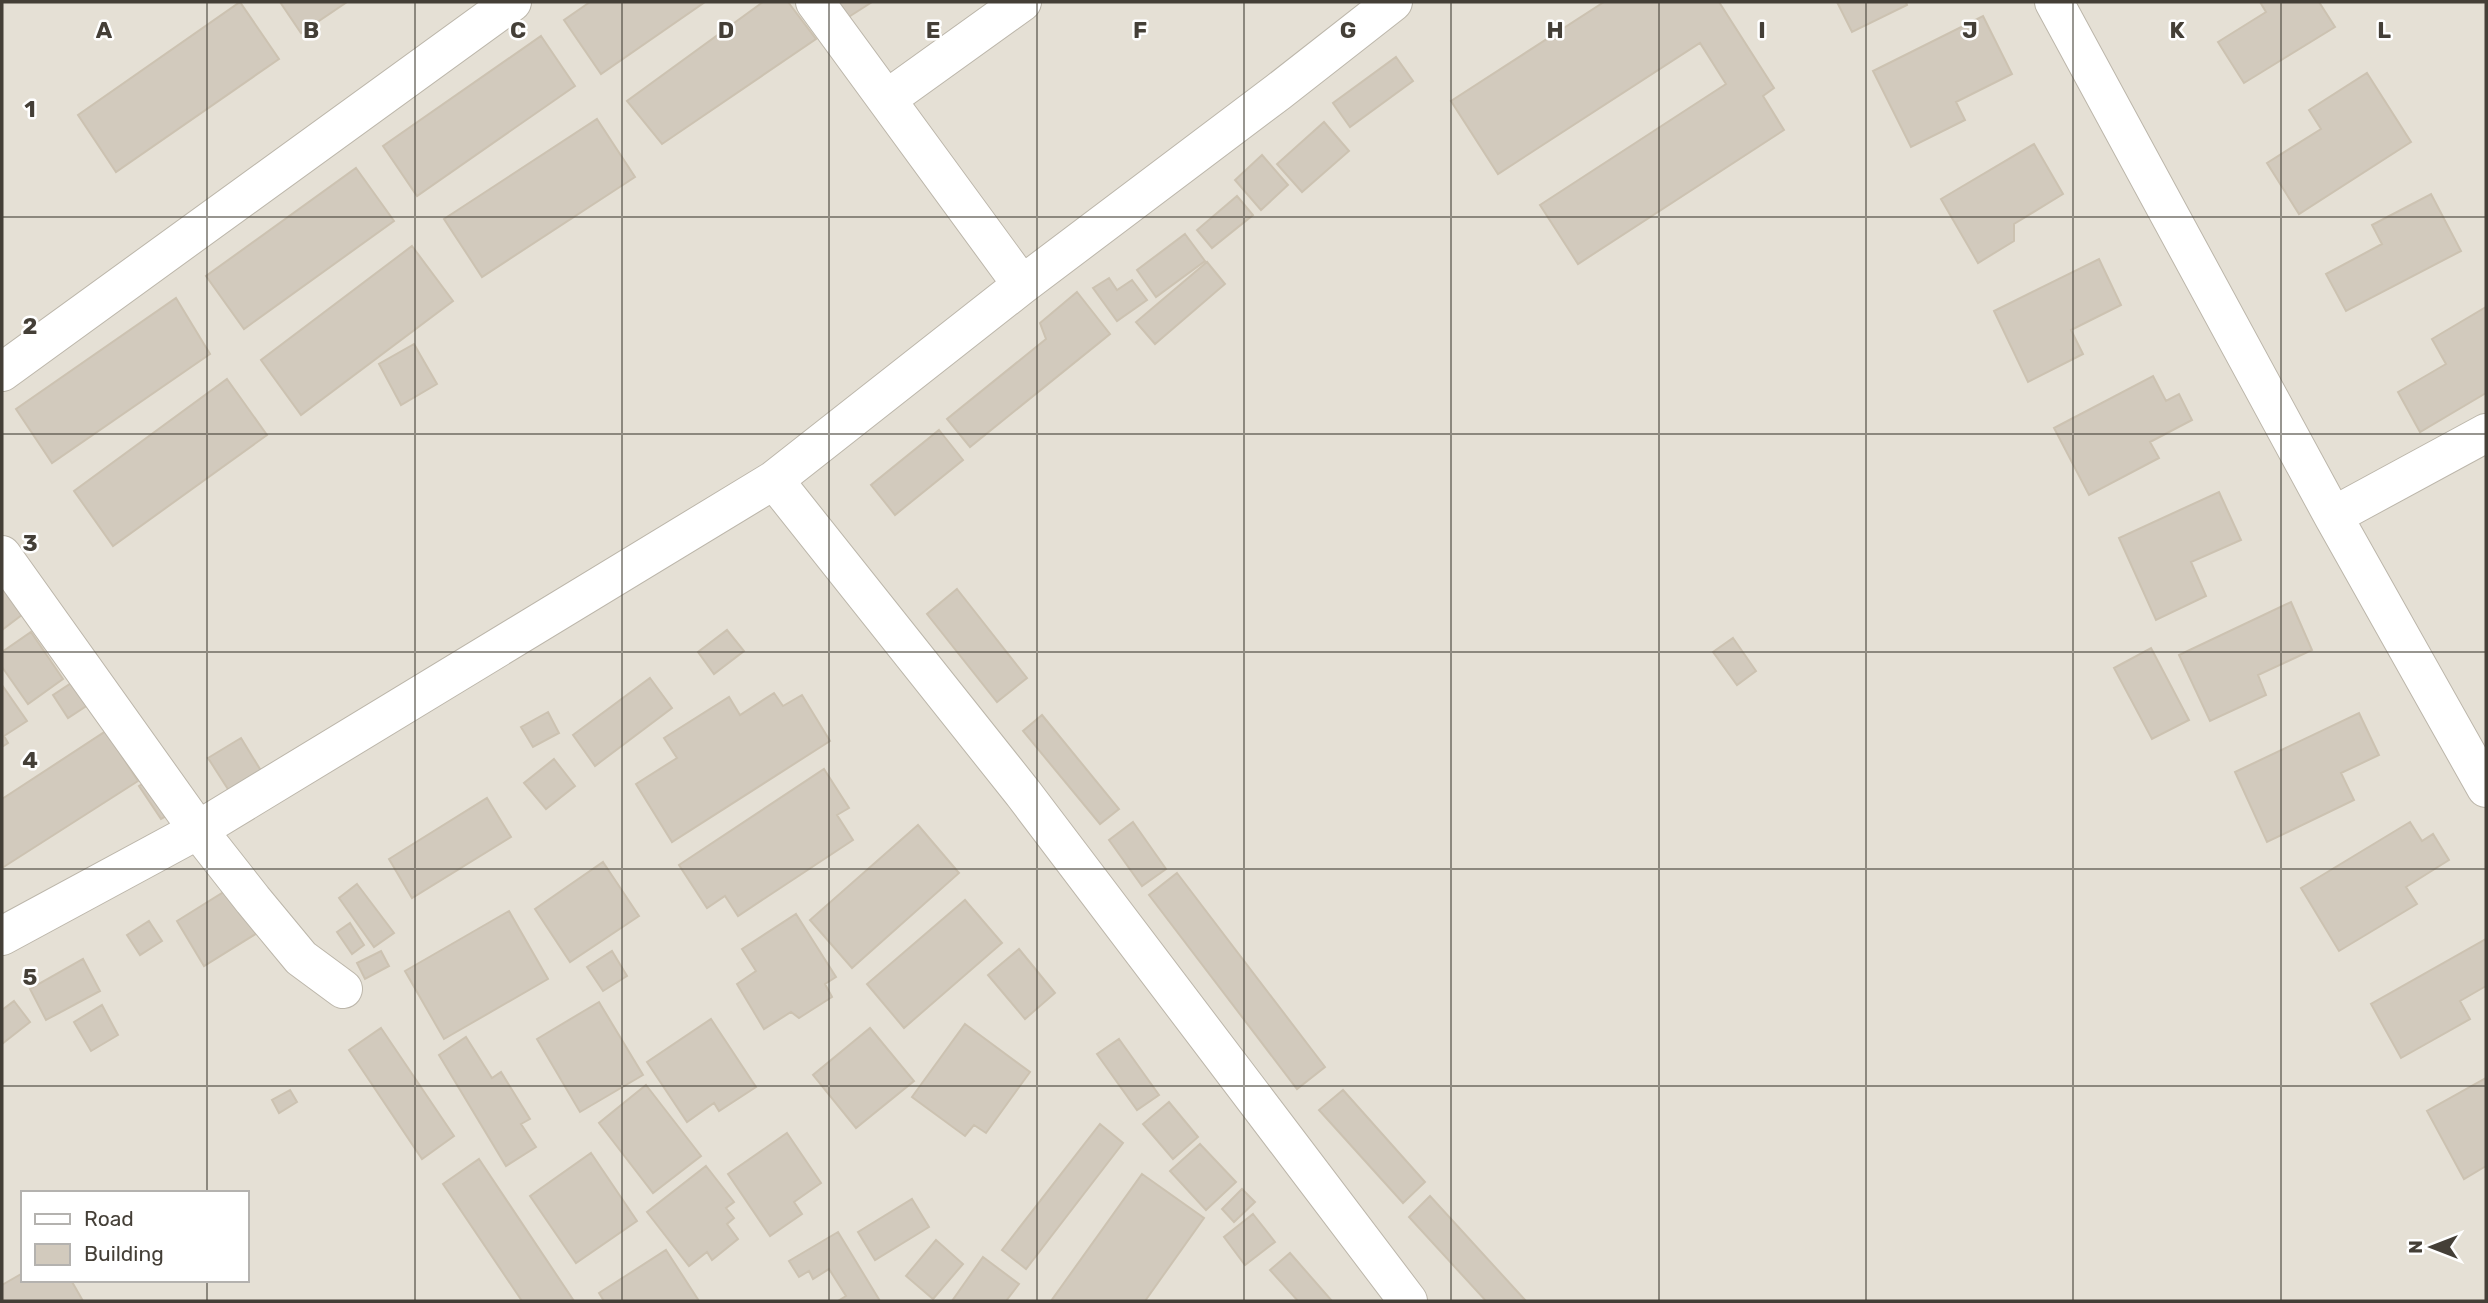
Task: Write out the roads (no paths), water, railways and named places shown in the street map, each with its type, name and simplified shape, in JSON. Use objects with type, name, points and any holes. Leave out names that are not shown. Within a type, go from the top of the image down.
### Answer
[{"type":"street","points":[[2,372],[512,2]]},
{"type":"street","points":[[816,2],[1022,285]]},
{"type":"street","points":[[887,99],[1022,2]]},
{"type":"street","points":[[2,936],[198,830],[774,480],[1022,285],[1393,2]]},
{"type":"street","points":[[2054,2],[2333,516],[2486,788]]},
{"type":"street","points":[[2333,516],[2486,433]]},
{"type":"street","points":[[774,480],[1031,804],[1408,1301]]},
{"type":"street","points":[[2,555],[198,830],[253,901],[301,958],[343,989]]}]
